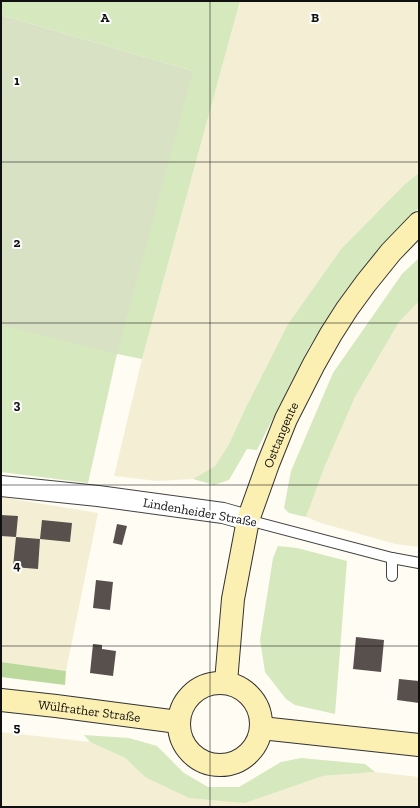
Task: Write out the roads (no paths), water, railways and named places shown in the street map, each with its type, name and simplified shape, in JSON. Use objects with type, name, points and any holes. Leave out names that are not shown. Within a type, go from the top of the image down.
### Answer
[{"type":"main road","name":"Osttangente","points":[[226,682],[233,599],[248,520],[286,419],[331,334],[366,283],[391,252],[419,223]]},
{"type":"main road","points":[[226,682],[238,686],[248,693],[256,703],[260,714],[261,728],[258,741],[250,753],[238,761],[224,765],[210,764],[197,759],[186,749],[180,736],[178,722],[181,709],[188,696],[199,688],[212,683],[226,682]]},
{"type":"main road","name":"Wülfrather Straße","points":[[1,700],[178,722]]},
{"type":"main road","points":[[261,728],[419,745]]},
{"type":"street","name":"Lindenheider Straße","points":[[1,486],[98,496],[223,513],[248,520]]},
{"type":"lane","name":"Lindenheider Straße","points":[[248,520],[392,558],[419,563]]},
{"type":"lane","points":[[392,558],[392,576]]}]
